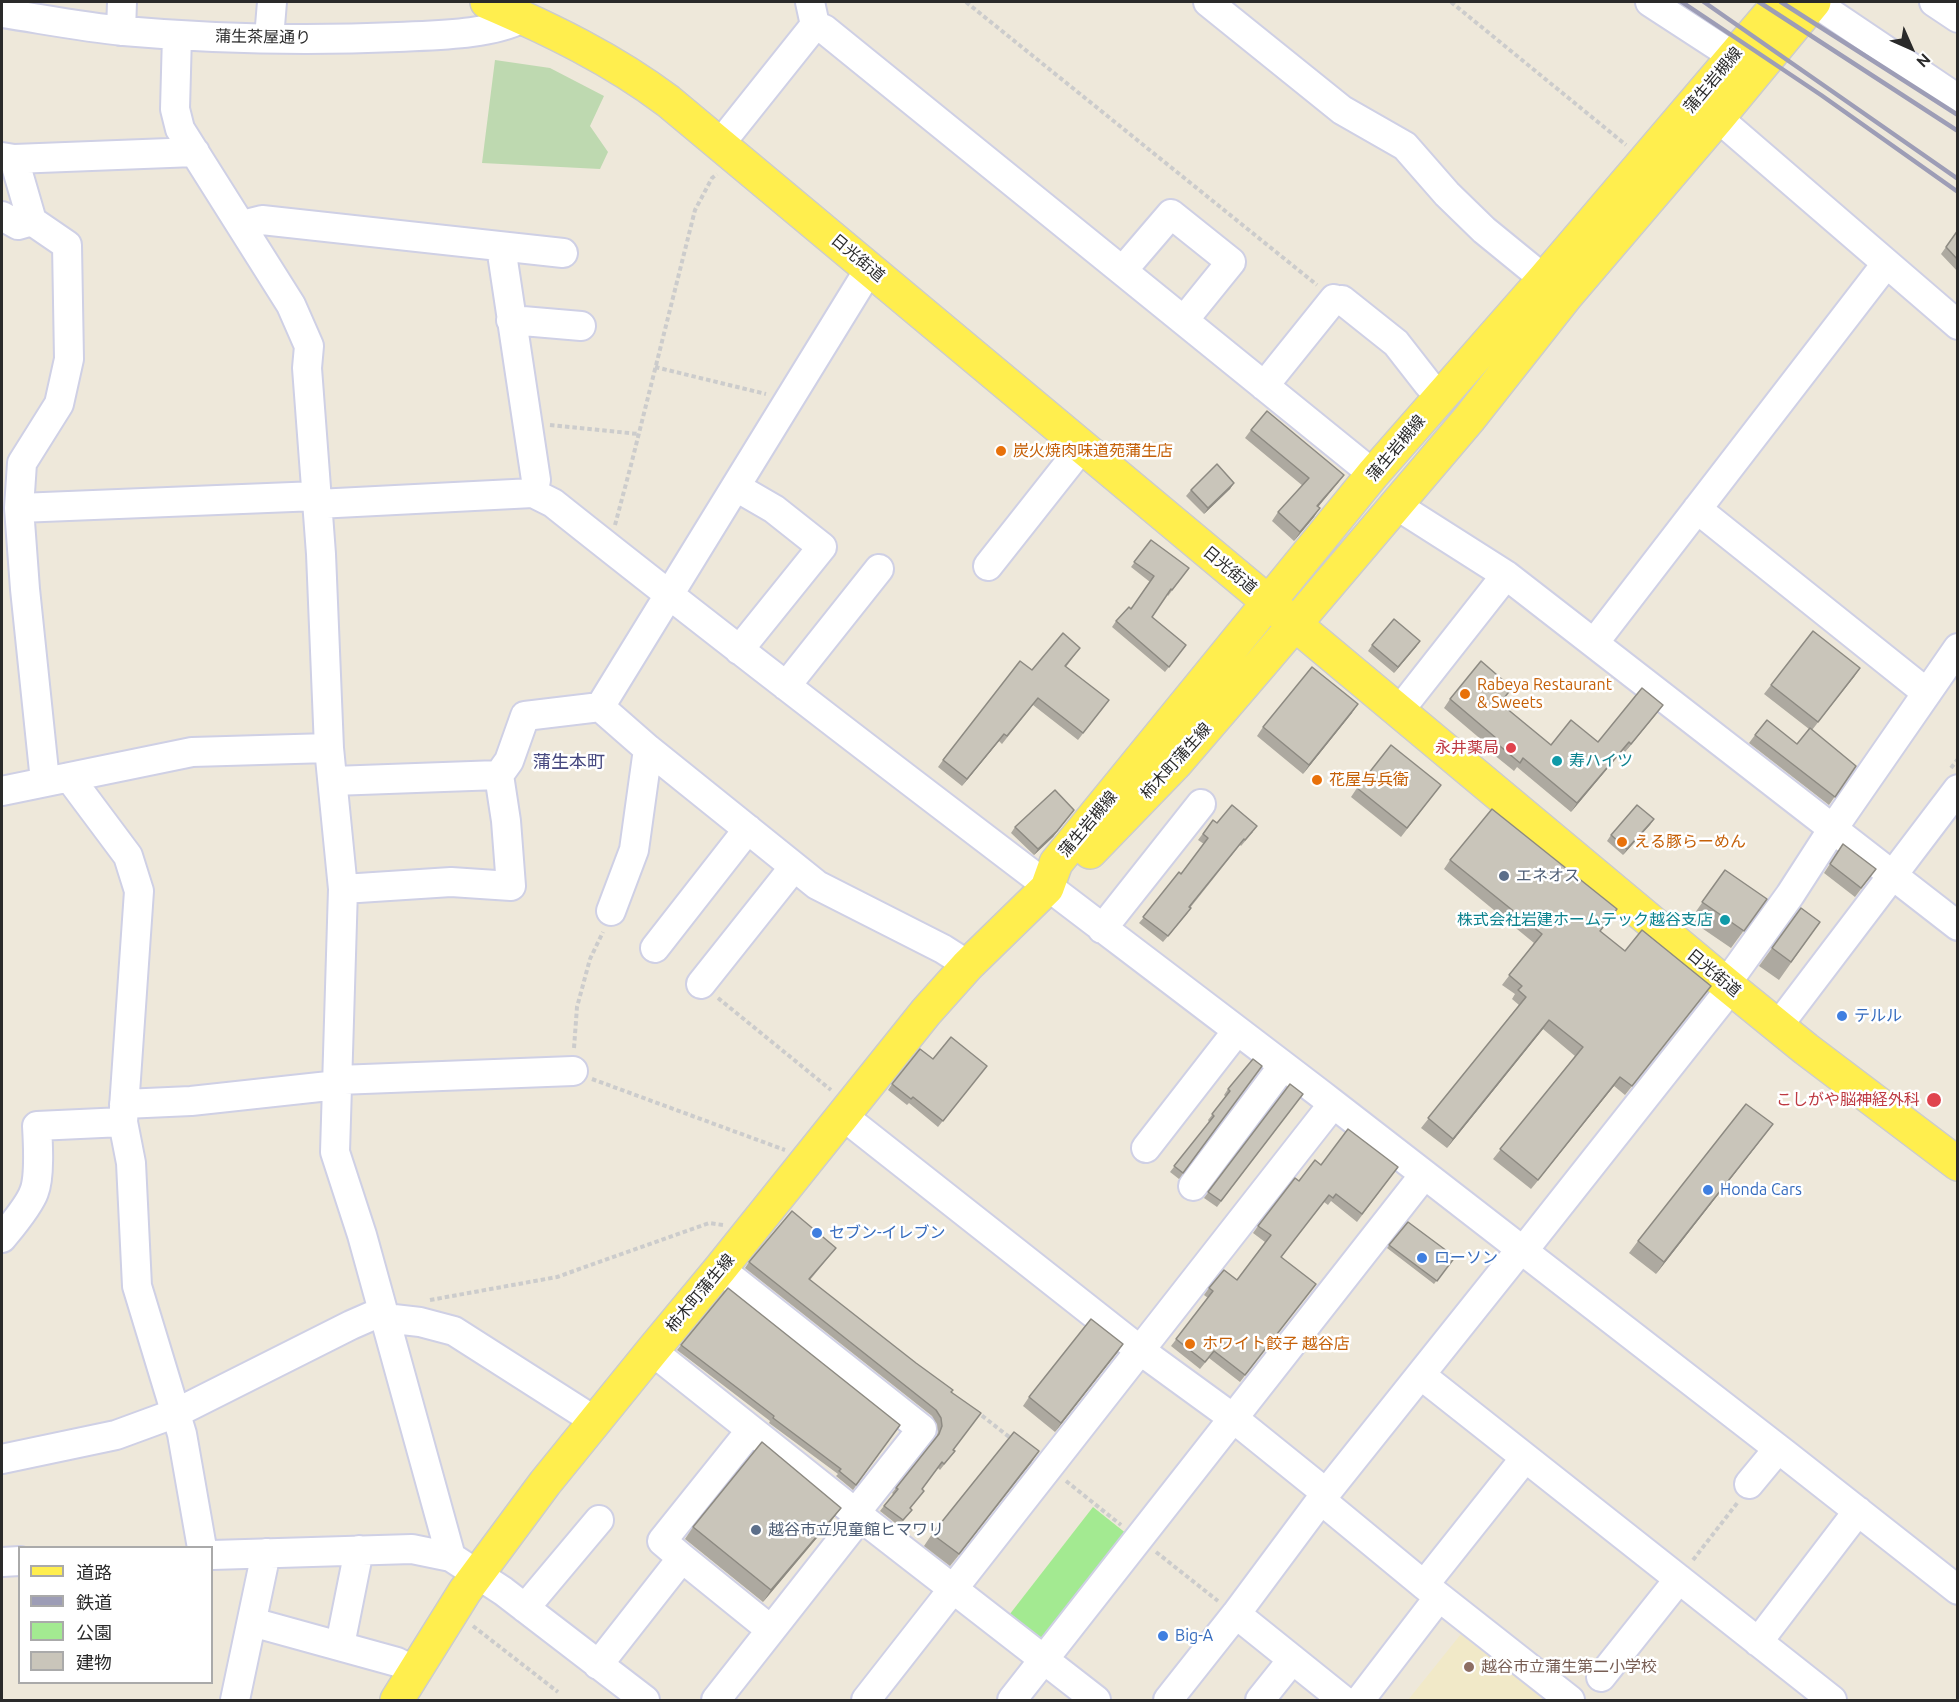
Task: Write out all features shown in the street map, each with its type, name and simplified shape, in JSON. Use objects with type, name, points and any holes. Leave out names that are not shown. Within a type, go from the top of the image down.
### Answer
[{"type":"main road","name":"蒲生岩槻線","points":[[1038,897],[1056,863],[1373,474],[1544,279],[1780,2]]},
{"type":"main road","name":"蒲生岩槻線","points":[[1294,624],[1469,419],[1566,296],[1814,2]]},
{"type":"main road","name":"日光街道","points":[[503,7],[611,61],[638,79],[727,149],[1729,986],[1778,1026],[1954,1154]]},
{"type":"main road","name":"柿木町蒲生線","points":[[398,1701],[451,1613],[464,1566],[545,1483],[808,1159],[841,1106],[968,965],[1038,897],[1071,872],[1176,764],[1294,624]]},
{"type":"street","points":[[121,31],[122,2]]},
{"type":"street","points":[[269,38],[272,2]]},
{"type":"street","points":[[1208,2],[1342,110],[1404,146],[1447,194],[1484,230],[1544,279]]},
{"type":"street","points":[[1650,2],[1733,56]]},
{"type":"street","points":[[1814,2],[1958,99]]},
{"type":"street","points":[[1934,2],[1958,18]]},
{"type":"street","name":"蒲生茶屋通り","points":[[14,10],[121,31],[177,35],[345,39],[498,28],[503,7]]},
{"type":"street","points":[[727,149],[812,13],[824,29],[1373,474]]},
{"type":"street","points":[[177,35],[175,109],[180,129],[291,305],[309,346],[307,368],[317,500],[329,748],[343,889],[335,1152],[464,1566]]},
{"type":"street","points":[[1718,118],[1958,325]]},
{"type":"street","points":[[195,152],[8,158],[32,221],[67,245],[69,359],[59,404],[22,463],[13,511],[57,779],[128,856],[138,891],[124,1113],[131,1164],[137,1286],[176,1413],[192,1486],[202,1546]]},
{"type":"street","points":[[1123,270],[1171,214],[1231,262],[1184,320]]},
{"type":"street","points":[[2,216],[18,225],[32,221]]},
{"type":"street","points":[[242,225],[262,220],[563,253]]},
{"type":"street","points":[[501,247],[536,480],[533,493]]},
{"type":"street","points":[[1594,643],[1886,264]]},
{"type":"street","points":[[600,707],[870,268]]},
{"type":"street","points":[[1264,386],[1338,300],[1396,343],[1428,384],[1441,395]]},
{"type":"street","points":[[511,320],[581,326]]},
{"type":"street","points":[[988,566],[1082,447]]},
{"type":"street","points":[[736,487],[774,509],[822,547],[739,650]]},
{"type":"street","points":[[13,511],[533,493],[553,503],[786,686],[1038,897],[1102,929],[1333,1104],[1958,1590]]},
{"type":"street","points":[[1396,504],[1506,575],[1958,926]]},
{"type":"street","points":[[1697,509],[1927,693]]},
{"type":"street","points":[[786,686],[879,569]]},
{"type":"street","points":[[1399,711],[1506,575]]},
{"type":"street","points":[[1168,1701],[1324,1496],[1422,1376],[1729,986],[1832,830],[1957,650]]},
{"type":"street","points":[[343,889],[451,882],[511,886],[506,821],[499,776],[508,761],[525,716],[600,707],[648,749],[817,885],[943,949],[968,965]]},
{"type":"street","points":[[2,791],[192,752],[329,748]]},
{"type":"street","points":[[610,911],[634,850],[648,749]]},
{"type":"street","points":[[333,782],[499,776]]},
{"type":"street","points":[[1778,1026],[1958,789]]},
{"type":"street","points":[[1102,929],[1201,804]]},
{"type":"street","points":[[655,948],[748,829]]},
{"type":"street","points":[[701,984],[794,867]]},
{"type":"street","points":[[1146,1148],[1237,1031]]},
{"type":"street","points":[[1193,1186],[1283,1066]]},
{"type":"street","points":[[2,1238],[13,1226],[34,1192],[39,1157],[37,1126],[191,1101],[338,1083],[573,1071]]},
{"type":"street","points":[[866,1701],[1333,1104]]},
{"type":"street","points":[[841,1106],[1141,1351],[1233,1418],[1431,1591],[1570,1701]]},
{"type":"street","points":[[1012,1701],[1424,1175]]},
{"type":"street","points":[[717,1701],[849,1531],[864,1502],[922,1429],[720,1269]]},
{"type":"street","points":[[2,1459],[116,1435],[176,1413],[351,1325],[384,1315],[454,1331],[595,1421]]},
{"type":"street","points":[[651,1351],[1096,1701]]},
{"type":"street","points":[[1422,1376],[1758,1642],[1816,1696]]},
{"type":"street","points":[[751,1430],[662,1541],[771,1630]]},
{"type":"street","points":[[1749,1484],[1778,1449]]},
{"type":"street","points":[[1360,1701],[1431,1591],[1525,1458]]},
{"type":"street","points":[[1758,1642],[1858,1511]]},
{"type":"street","points":[[525,1608],[599,1520]]},
{"type":"street","points":[[213,1555],[412,1549],[464,1566],[525,1608],[645,1701]]},
{"type":"street","points":[[340,1645],[359,1550]]},
{"type":"street","points":[[235,1701],[266,1553]]},
{"type":"street","points":[[598,1665],[682,1558]]},
{"type":"street","points":[[2,1562],[18,1561]]},
{"type":"street","points":[[1601,1677],[1678,1579]]},
{"type":"street","points":[[1236,1614],[1343,1701]]},
{"type":"street","points":[[252,1622],[397,1662],[415,1671]]},
{"type":"street","points":[[1260,1701],[1292,1660]]},
{"type":"path","points":[[966,2],[1338,300]]},
{"type":"path","points":[[1451,2],[1633,151]]},
{"type":"path","points":[[608,546],[631,465],[695,210],[727,149]]},
{"type":"path","points":[[655,367],[790,399]]},
{"type":"path","points":[[526,422],[638,434]]},
{"type":"path","points":[[610,911],[607,924],[590,959],[577,1007],[573,1071],[808,1159]]},
{"type":"path","points":[[701,984],[841,1106]]},
{"type":"path","points":[[423,1301],[557,1277],[709,1223],[731,1226]]},
{"type":"path","points":[[968,1405],[1014,1441]]},
{"type":"path","points":[[1048,1468],[1236,1614]]},
{"type":"path","points":[[1678,1579],[1750,1486],[1749,1484]]},
{"type":"path","points":[[451,1613],[465,1620],[558,1692]]},
{"type":"shaded area","name":"越谷市立蒲生第二小学校","points":[[1461,1634],[1547,1700],[1408,1700]]},
{"type":"green space","points":[[495,60],[550,68],[604,96],[590,126],[608,152],[600,169],[482,163]]},
{"type":"green space","points":[[1093,1507],[1132,1538],[1049,1646],[1006,1619]]},
{"type":"building","points":[[1958,230],[1958,260],[1946,247]]},
{"type":"building","points":[[1267,411],[1344,475],[1317,506],[1320,508],[1300,532],[1278,512],[1309,478],[1251,430]]},
{"type":"building","points":[[1217,464],[1234,483],[1208,508],[1191,490]]},
{"type":"building","points":[[1151,540],[1189,568],[1152,617],[1186,645],[1169,667],[1116,621],[1129,607],[1131,609],[1154,576],[1134,562]]},
{"type":"building","points":[[1394,619],[1420,641],[1398,667],[1372,645]]},
{"type":"building","points":[[1813,631],[1860,668],[1818,722],[1771,685]]},
{"type":"building","points":[[1063,633],[1080,648],[1065,666],[1109,700],[1083,733],[1038,698],[1007,736],[1004,734],[967,779],[943,760],[1020,661],[1032,670]]},
{"type":"building","points":[[1481,661],[1512,688],[1500,703],[1551,745],[1571,720],[1598,742],[1642,688],[1663,705],[1577,803],[1523,758],[1520,763],[1494,741],[1496,738],[1450,699]]},
{"type":"building","points":[[1312,667],[1358,704],[1309,765],[1263,727]]},
{"type":"building","points":[[1767,720],[1797,744],[1810,728],[1856,766],[1835,797],[1755,735]]},
{"type":"building","points":[[1391,745],[1441,785],[1407,828],[1357,788]]},
{"type":"building","points":[[1055,790],[1074,810],[1038,849],[1015,827]]},
{"type":"building","points":[[1232,805],[1257,826],[1244,839],[1168,936],[1143,917],[1179,872],[1181,874],[1208,838],[1203,834],[1213,820],[1217,823]]},
{"type":"building","points":[[1637,805],[1654,819],[1627,849],[1611,835]]},
{"type":"building","points":[[1492,809],[1617,909],[1600,931],[1625,951],[1642,930],[1711,986],[1632,1086],[1620,1077],[1538,1180],[1500,1149],[1583,1047],[1549,1020],[1453,1139],[1428,1118],[1526,997],[1518,990],[1522,986],[1509,975],[1542,934],[1450,860]]},
{"type":"building","points":[[1843,844],[1876,869],[1861,888],[1830,864]]},
{"type":"building","points":[[1725,870],[1767,899],[1744,931],[1702,902]]},
{"type":"building","points":[[1801,908],[1820,922],[1791,962],[1772,948]]},
{"type":"building","points":[[951,1037],[987,1066],[943,1121],[913,1097],[911,1099],[892,1084],[920,1049],[933,1059]]},
{"type":"building","points":[[1253,1059],[1262,1066],[1183,1173],[1174,1166],[1214,1116],[1212,1114],[1230,1091],[1228,1089]]},
{"type":"building","points":[[1290,1084],[1303,1094],[1221,1201],[1208,1192]]},
{"type":"building","points":[[1746,1104],[1773,1124],[1664,1262],[1638,1241]]},
{"type":"building","points":[[1348,1129],[1398,1167],[1362,1214],[1336,1194],[1333,1198],[1329,1195],[1281,1257],[1316,1284],[1245,1375],[1214,1351],[1205,1362],[1176,1339],[1213,1291],[1209,1288],[1224,1270],[1237,1280],[1271,1235],[1258,1226],[1295,1178],[1299,1181],[1315,1160],[1321,1165]]},
{"type":"building","points":[[792,1211],[836,1248],[809,1279],[953,1390],[951,1392],[981,1413],[953,1450],[955,1451],[944,1464],[942,1462],[922,1489],[924,1491],[903,1520],[884,1506],[939,1434],[942,1426],[941,1418],[936,1410],[749,1262]]},
{"type":"building","points":[[1408,1222],[1455,1257],[1437,1281],[1389,1245]]},
{"type":"building","points":[[728,1288],[900,1425],[856,1485],[839,1471],[841,1469],[681,1345]]},
{"type":"building","points":[[1091,1319],[1123,1344],[1061,1423],[1029,1397]]},
{"type":"building","points":[[1014,1432],[1039,1451],[959,1554],[932,1534]]},
{"type":"building","name":"越谷市立児童館ヒマワリ","points":[[762,1442],[841,1508],[771,1590],[693,1527]]},
{"type":"railway","points":[[1682,2],[1821,95],[1958,192]]},
{"type":"railway","points":[[1704,2],[1958,179]]},
{"type":"railway","points":[[1759,2],[1958,131]]},
{"type":"railway","points":[[1781,2],[1958,115]]},
{"type":"place","name":"炭火焼肉味道苑蒲生店","points":[[1001,451]]},
{"type":"place","name":"Rabeya Restaurant & Sweets","points":[[1465,694]]},
{"type":"place","name":"永井薬局","points":[[1511,748]]},
{"type":"place","name":"寿ハイツ","points":[[1557,761]]},
{"type":"place","name":"花屋与兵衛","points":[[1317,780]]},
{"type":"place","name":"える豚らーめん","points":[[1622,842]]},
{"type":"place","name":"エネオス","points":[[1504,876]]},
{"type":"place","name":"株式会社岩建ホームテック越谷支店","points":[[1725,920]]},
{"type":"place","name":"テルル","points":[[1842,1016]]},
{"type":"place","name":"こしがや脳神経外科","points":[[1934,1100]]},
{"type":"place","name":"Honda Cars","points":[[1708,1190]]},
{"type":"place","name":"セブン-イレブン","points":[[817,1233]]},
{"type":"place","name":"ローソン","points":[[1422,1258]]},
{"type":"place","name":"ホワイト餃子 越谷店","points":[[1190,1344]]},
{"type":"place","name":"越谷市立児童館ヒマワリ","points":[[756,1530]]},
{"type":"place","name":"Big-A","points":[[1163,1636]]},
{"type":"place","name":"越谷市立蒲生第二小学校","points":[[1469,1667]]},
{"type":"district","name":"蒲生本町","points":[[569,762]]}]
